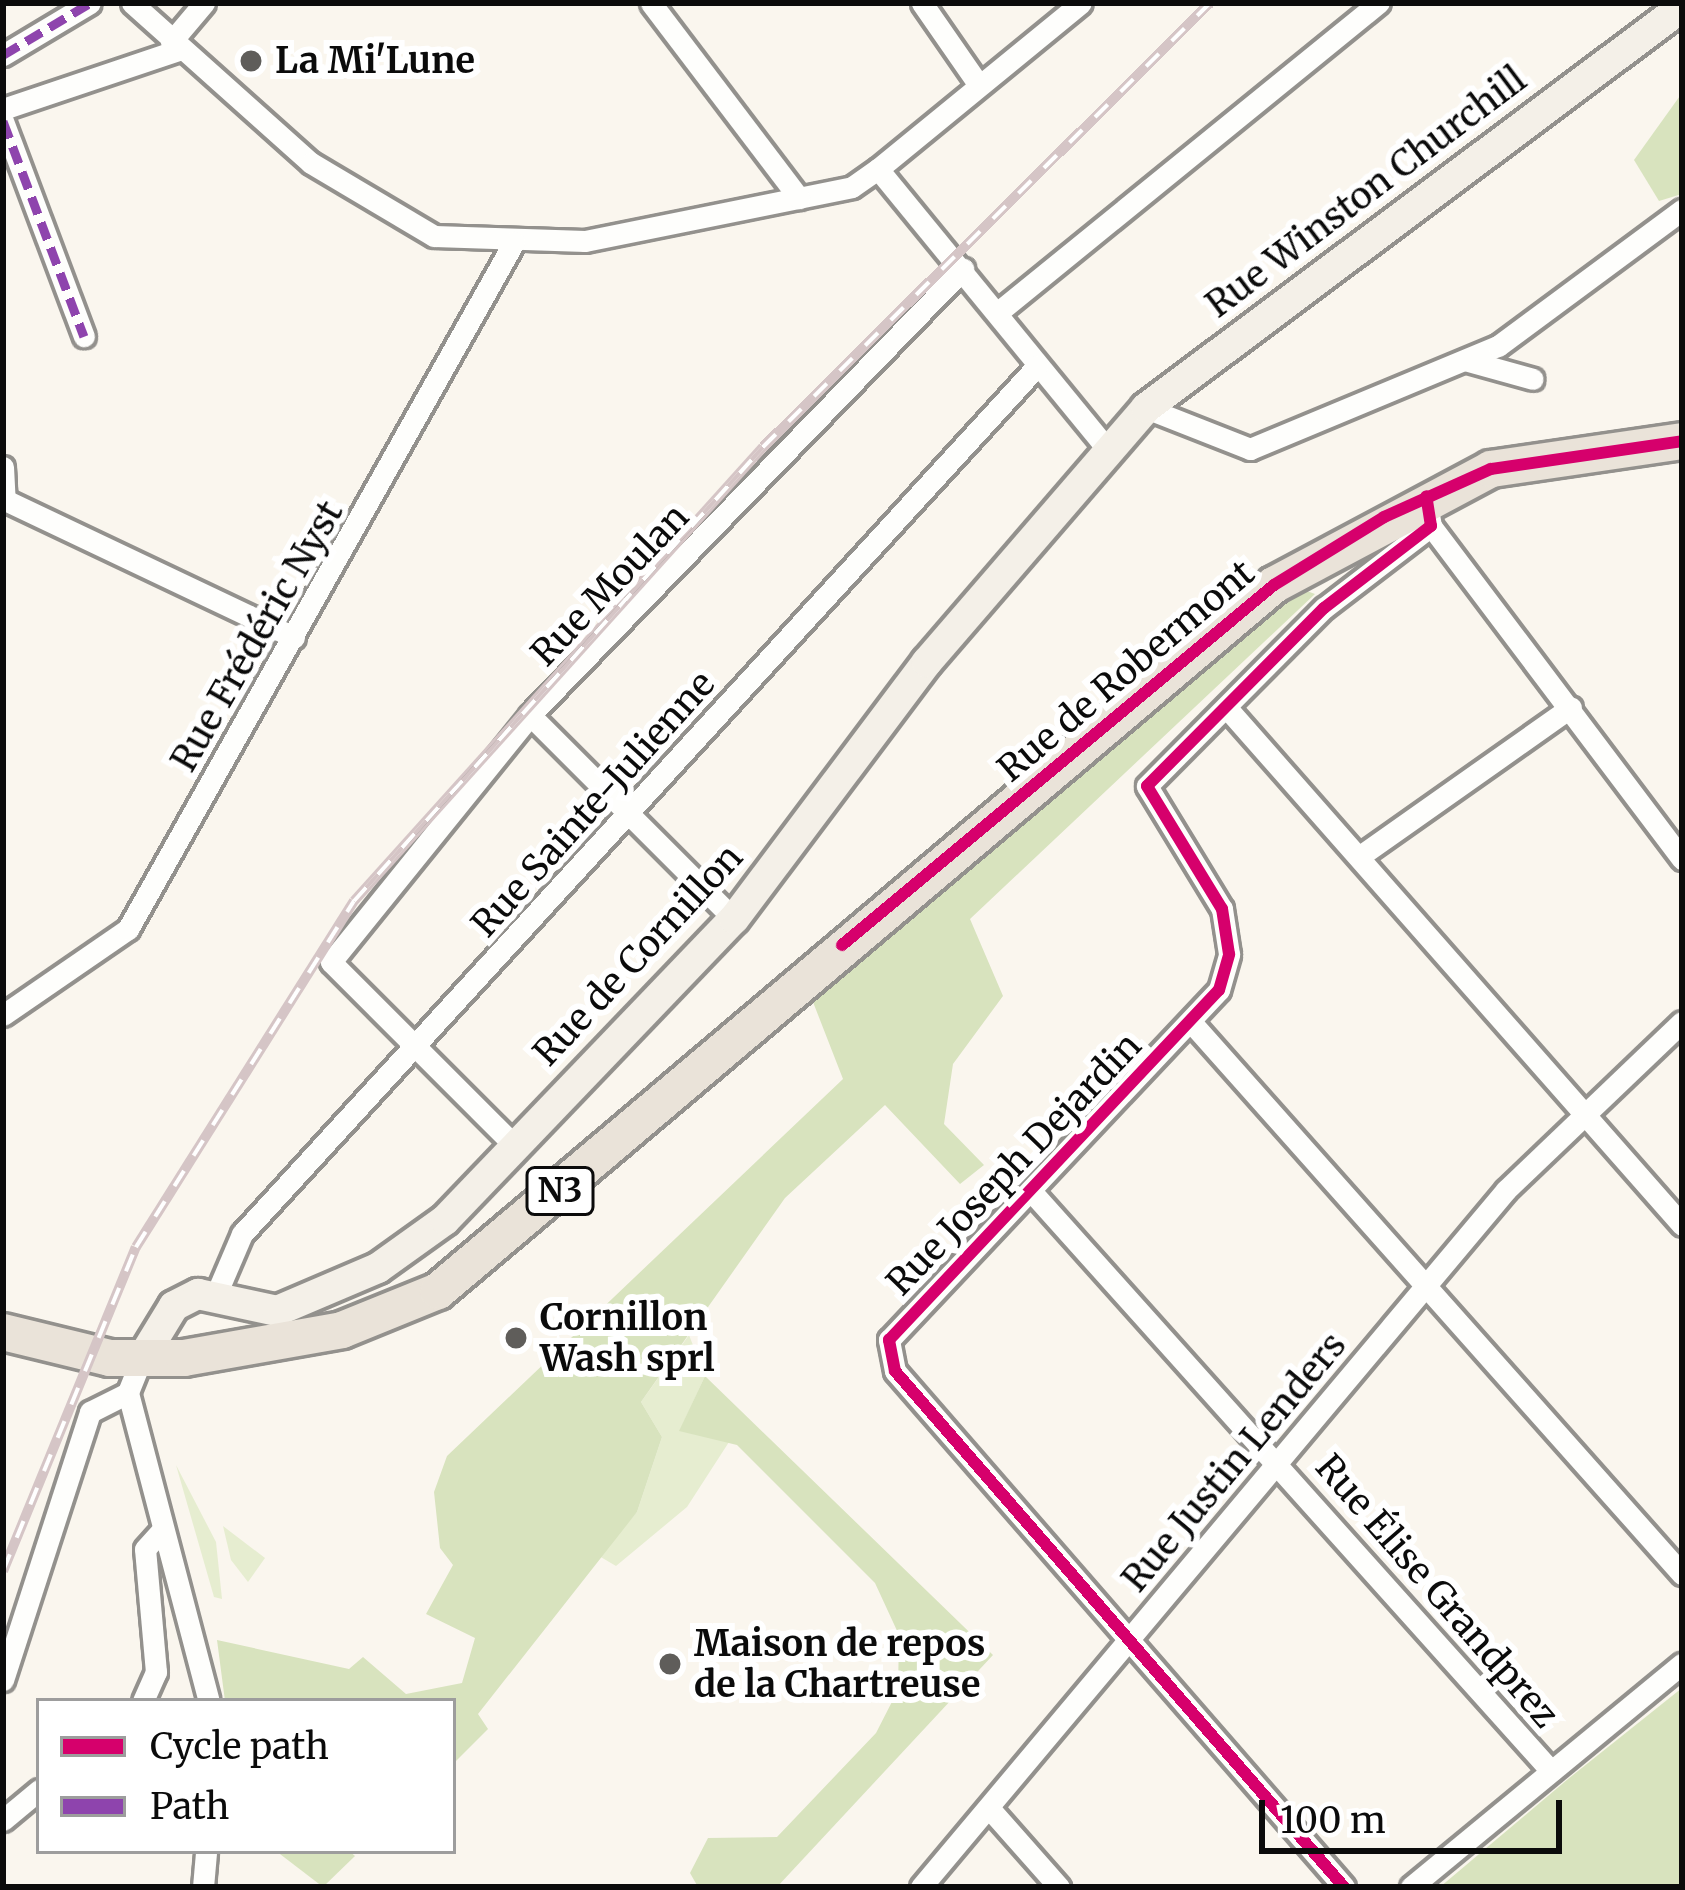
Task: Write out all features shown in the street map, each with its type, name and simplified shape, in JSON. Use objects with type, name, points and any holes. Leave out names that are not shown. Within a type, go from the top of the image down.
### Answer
[{"type":"main road","name":"Rue Winston Churchill","points":[[1106,448],[1145,408],[1672,8]]},
{"type":"main road","name":"Rue de Robermont","points":[[135,1377],[342,1330],[438,1291],[1274,585],[1428,511],[1575,450],[1682,441]]},
{"type":"main road","name":"Rue de Cornillon","points":[[215,1297],[277,1311],[378,1268],[446,1220],[734,919],[1106,448]]},
{"type":"main road","points":[[135,1377],[173,1306],[215,1297]]},
{"type":"main road","name":"N3","points":[[3,1332],[135,1377]]},
{"type":"street","points":[[3,55],[90,3]]},
{"type":"street","points":[[132,3],[174,46],[370,203],[434,236],[514,242],[585,242],[799,198],[878,170],[1081,3]]},
{"type":"street","points":[[3,109],[174,46],[204,3]]},
{"type":"street","points":[[651,3],[799,198]]},
{"type":"street","points":[[922,3],[978,84]]},
{"type":"street","points":[[997,313],[1379,3]]},
{"type":"street","points":[[3,121],[84,336]]},
{"type":"street","points":[[878,170],[1106,448]]},
{"type":"street","points":[[1145,408],[1250,449],[1498,346],[1682,210]]},
{"type":"street","name":"Rue Frédéric Nyst","points":[[3,1015],[128,929],[514,242]]},
{"type":"street","name":"Rue Moulan","points":[[412,1051],[328,968],[530,715],[963,269]]},
{"type":"street","points":[[1468,361],[1533,379]]},
{"type":"street","name":"Rue Sainte-Julienne","points":[[215,1297],[242,1234],[1037,366]]},
{"type":"street","points":[[3,467],[4,501],[294,637]]},
{"type":"street","points":[[1682,860],[1428,511],[1226,706],[1682,1225]]},
{"type":"street","name":"Rue Joseph Dejardin","points":[[1226,706],[1147,786],[1229,932],[1226,975],[1191,1022],[900,1326],[890,1352],[895,1371],[1343,1887]]},
{"type":"street","points":[[1360,856],[1571,707]]},
{"type":"street","points":[[530,715],[734,919]]},
{"type":"street","points":[[1191,1022],[1428,1280],[1682,1574]]},
{"type":"street","name":"Rue Justin Lenders","points":[[921,1887],[1506,1190],[1682,1022]]},
{"type":"street","points":[[412,1051],[514,1145]]},
{"type":"street","name":"Rue Élise Grandprez","points":[[1031,1191],[1281,1462],[1550,1771]]},
{"type":"street","points":[[3,1680],[90,1412],[135,1377],[161,1530],[208,1698]]},
{"type":"street","points":[[144,1698],[156,1672],[145,1550],[161,1530]]},
{"type":"street","points":[[1411,1887],[1682,1664]]},
{"type":"street","points":[[3,1820],[36,1792]]},
{"type":"street","points":[[989,1808],[1059,1887]]},
{"type":"street","points":[[202,1887],[206,1854]]},
{"type":"green space","points":[[1682,93],[1682,194],[1659,201],[1634,160]]},
{"type":"green space","points":[[1296,587],[1315,594],[970,919],[1003,996],[953,1064],[944,1124],[984,1165],[960,1184],[885,1105],[785,1198],[641,1402],[662,1437],[637,1512],[478,1714],[488,1729],[456,1761],[456,1698],[225,1698],[217,1640],[349,1669],[363,1657],[406,1694],[462,1683],[475,1638],[426,1614],[453,1565],[440,1548],[434,1492],[447,1456],[843,1079],[813,1002]]},
{"type":"green space","points":[[689,1335],[705,1376],[680,1430],[729,1442],[687,1507],[616,1566],[599,1556],[637,1512],[662,1437],[641,1402]]},
{"type":"green space","points":[[705,1376],[993,1655],[777,1887],[698,1887],[690,1873],[708,1838],[777,1837],[876,1733],[898,1690],[899,1635],[875,1583],[737,1445],[679,1431]]},
{"type":"green space","points":[[176,1465],[216,1542],[222,1599],[214,1597]]},
{"type":"green space","points":[[223,1526],[265,1558],[248,1582],[231,1560]]},
{"type":"green space","points":[[1682,1688],[1682,1887],[1440,1887],[1568,1779]]},
{"type":"green space","points":[[280,1854],[355,1856],[323,1887]]},
{"type":"railway","points":[[3,1571],[136,1247],[354,901],[763,447],[1210,3]]},
{"type":"marked path","points":[[3,55],[90,3]]},
{"type":"marked path","points":[[3,121],[84,336]]},
{"type":"cycle path","points":[[842,945],[1274,585],[1384,517],[1491,469],[1682,441]]},
{"type":"cycle path","points":[[1344,1887],[895,1371],[889,1340],[1219,990],[1229,954],[1222,909],[1147,786],[1324,608],[1431,526],[1426,496]]},
{"type":"place","name":"La Mi'Lune","points":[[251,61]]},
{"type":"place","name":"Cornillon Wash sprl","points":[[516,1338]]},
{"type":"place","name":"Maison de repos de la Chartreuse","points":[[670,1664]]}]
